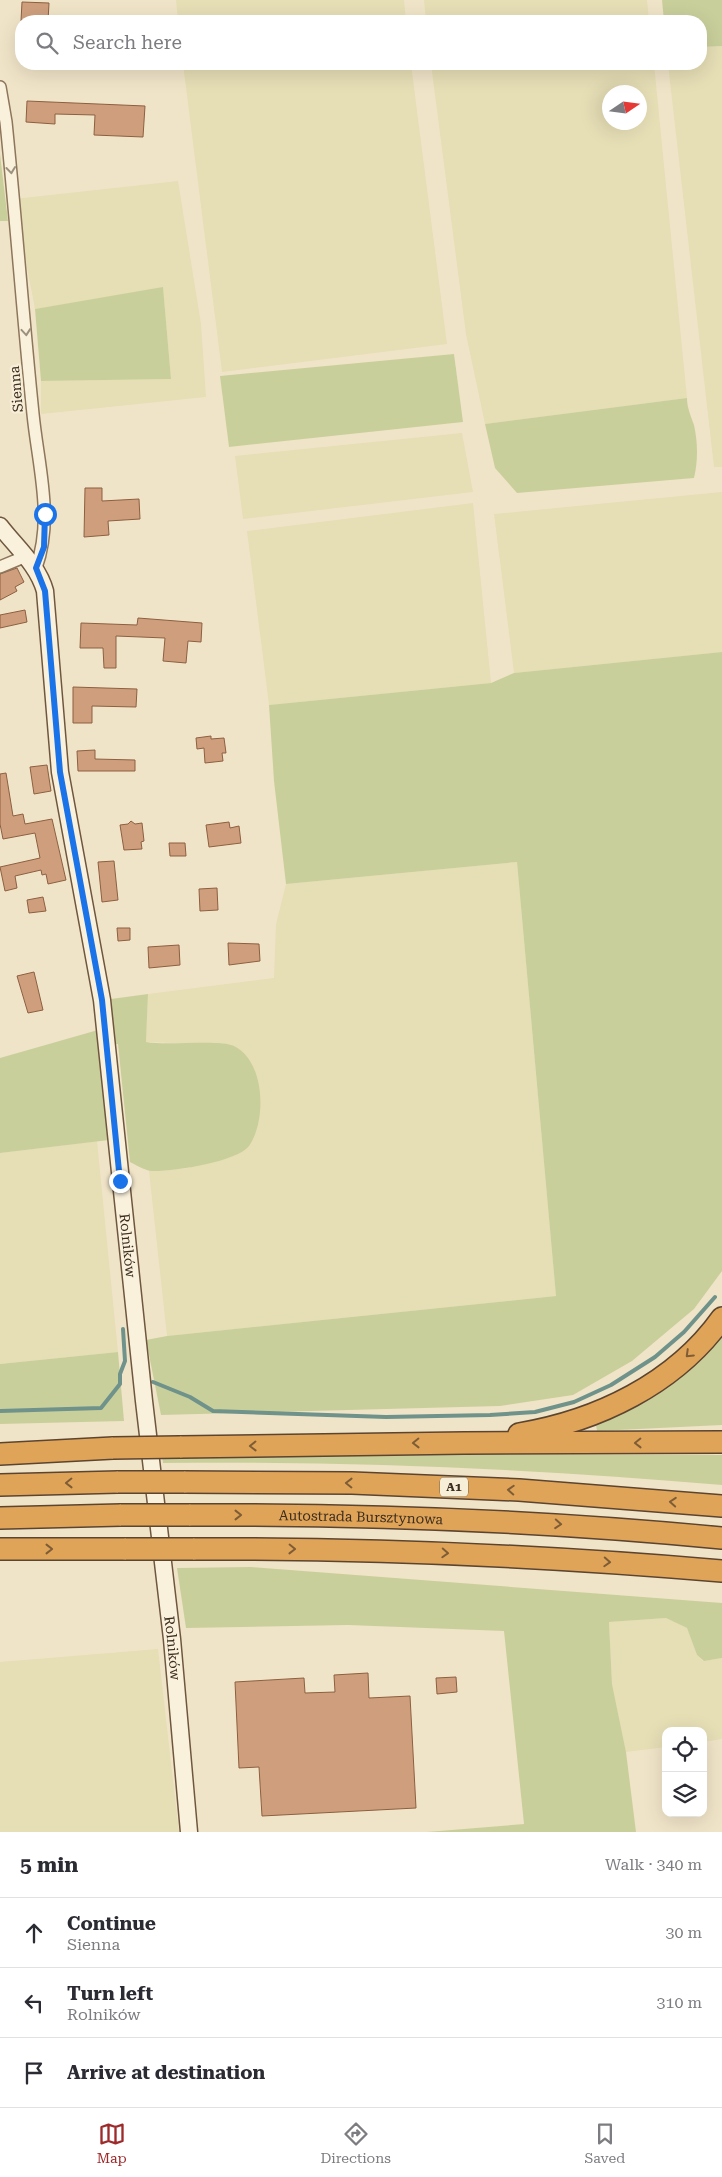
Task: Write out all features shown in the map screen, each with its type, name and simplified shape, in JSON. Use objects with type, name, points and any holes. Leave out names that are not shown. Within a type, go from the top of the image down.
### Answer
[{"type":"highway","points":[[464,1443],[556,1426],[589,1417],[625,1400],[659,1380],[684,1359],[722,1318]]},
{"type":"highway","points":[[0,1454],[113,1448],[464,1443],[722,1442]]},
{"type":"highway","name":"A1","points":[[0,1485],[118,1482],[352,1483],[499,1489],[722,1506]]},
{"type":"highway","name":"Autostrada Bursztynowa","points":[[0,1518],[308,1514],[549,1523],[722,1538]]},
{"type":"highway","points":[[0,1549],[396,1551],[722,1571]]},
{"type":"highway","points":[[648,1565],[722,1583]]},
{"type":"street","name":"Sienna","points":[[0,87],[6,122],[33,415],[45,514],[44,547],[30,563]]},
{"type":"street","name":"Rolników","points":[[0,526],[30,563],[45,591],[60,772],[102,1000],[140,1363],[172,1639],[189,1832]]},
{"type":"street","points":[[0,567],[30,563]]},
{"type":"shaded area","points":[[176,0],[404,0],[405,15],[177,15]]},
{"type":"shaded area","points":[[424,0],[647,0],[648,15],[425,15]]},
{"type":"shaded area","points":[[722,46],[722,467],[714,467],[669,70],[707,70],[707,47]]},
{"type":"shaded area","points":[[184,70],[412,70],[447,344],[222,372]]},
{"type":"shaded area","points":[[432,70],[655,70],[687,398],[485,424],[466,334]]},
{"type":"shaded area","points":[[178,181],[201,324],[206,397],[41,414],[41,381],[171,379],[163,288],[35,309],[14,199]]},
{"type":"shaded area","points":[[462,433],[473,492],[243,519],[235,456]]},
{"type":"shaded area","points":[[722,492],[722,652],[514,673],[494,514]]},
{"type":"shaded area","points":[[473,503],[491,683],[269,705],[247,531]]},
{"type":"shaded area","points":[[517,862],[556,1296],[167,1336],[149,1171],[190,1168],[232,1045],[146,1042],[148,994],[274,978],[276,924],[286,884]]},
{"type":"shaded area","points":[[97,1141],[118,1352],[0,1364],[0,1153]]},
{"type":"shaded area","points":[[666,1618],[687,1628],[697,1655],[703,1661],[722,1658],[722,1739],[707,1741],[707,1727],[662,1727],[662,1748],[626,1752],[612,1684],[609,1622]]},
{"type":"shaded area","points":[[158,1649],[179,1832],[0,1832],[0,1662]]},
{"type":"green space","points":[[662,0],[722,0],[722,46],[707,47],[707,15],[663,15]]},
{"type":"green space","points":[[0,154],[8,221],[0,221]]},
{"type":"green space","points":[[163,287],[171,379],[41,381],[35,309]]},
{"type":"green space","points":[[454,354],[463,422],[229,447],[220,376]]},
{"type":"green space","points":[[687,398],[696,438],[697,459],[694,478],[517,493],[495,468],[485,424]]},
{"type":"green space","points":[[722,652],[722,1271],[694,1309],[632,1361],[573,1395],[500,1406],[161,1415],[146,1340],[167,1336],[556,1296],[517,862],[286,884],[274,781],[269,705],[491,683],[514,673]]},
{"type":"green space","points":[[148,994],[146,1042],[227,1044],[234,1046],[244,1054],[252,1064],[260,1092],[260,1107],[259,1122],[249,1146],[231,1157],[203,1165],[173,1170],[151,1171],[130,1162],[118,1044],[102,1045],[109,1140],[0,1153],[0,1058],[112,1026],[111,999]]},
{"type":"green space","points":[[722,1336],[722,1425],[597,1431],[596,1425],[648,1399],[680,1376]]},
{"type":"green space","points":[[118,1352],[124,1421],[0,1424],[0,1364]]},
{"type":"green space","points":[[307,1454],[722,1455],[722,1485],[513,1470],[443,1467],[303,1463],[163,1463],[162,1456]]},
{"type":"green space","points":[[251,1567],[722,1603],[722,1658],[704,1661],[697,1655],[687,1628],[666,1618],[609,1622],[612,1684],[626,1752],[636,1832],[427,1832],[524,1824],[504,1631],[348,1625],[186,1628],[177,1568]]},
{"type":"building","points":[[22,2],[49,3],[48,15],[21,15]]},
{"type":"building","points":[[27,101],[145,106],[143,137],[94,135],[95,115],[55,114],[55,124],[26,122]]},
{"type":"building","points":[[85,488],[102,488],[102,501],[139,499],[140,519],[108,521],[109,535],[84,537]]},
{"type":"building","points":[[17,568],[24,582],[15,587],[17,591],[0,600],[0,574]]},
{"type":"building","points":[[25,610],[27,622],[0,628],[0,615]]},
{"type":"building","points":[[138,618],[202,623],[201,642],[188,641],[186,663],[163,661],[165,638],[116,636],[116,668],[104,668],[103,648],[80,648],[81,623],[137,625]]},
{"type":"building","points":[[73,687],[137,689],[136,707],[92,706],[92,723],[73,723]]},
{"type":"building","points":[[211,736],[211,739],[224,738],[226,753],[222,753],[223,761],[205,763],[204,748],[197,749],[196,738]]},
{"type":"building","points":[[95,750],[95,759],[135,760],[135,771],[78,771],[77,751]]},
{"type":"building","points":[[47,765],[51,791],[34,794],[30,767]]},
{"type":"building","points":[[6,773],[13,816],[23,814],[25,824],[52,819],[66,880],[48,884],[46,874],[42,875],[41,870],[15,876],[17,888],[5,891],[0,867],[40,858],[35,833],[3,839],[0,824],[0,774]]},
{"type":"building","points":[[131,821],[135,824],[142,823],[144,841],[141,842],[142,849],[124,850],[120,825],[128,824]]},
{"type":"building","points":[[229,822],[230,828],[239,826],[241,843],[209,847],[206,825]]},
{"type":"building","points":[[169,843],[185,843],[186,856],[170,856]]},
{"type":"building","points":[[114,861],[118,900],[102,902],[98,862]]},
{"type":"building","points":[[217,888],[218,910],[200,911],[199,889]]},
{"type":"building","points":[[43,897],[46,911],[29,913],[27,900]]},
{"type":"building","points":[[117,928],[130,928],[130,940],[118,941]]},
{"type":"building","points":[[228,943],[259,944],[260,961],[229,965]]},
{"type":"building","points":[[179,945],[180,965],[149,968],[148,947]]},
{"type":"building","points":[[34,972],[43,1010],[28,1013],[17,976]]},
{"type":"building","points":[[368,1673],[369,1698],[410,1696],[416,1808],[262,1816],[259,1767],[239,1768],[235,1682],[304,1678],[305,1693],[335,1692],[334,1675]]},
{"type":"building","points":[[456,1677],[457,1692],[437,1694],[436,1678]]},
{"type":"waterway","points":[[153,1382],[190,1397],[213,1411],[386,1417],[535,1412],[574,1402],[611,1385],[655,1357],[684,1332],[715,1297]]},
{"type":"waterway","points":[[0,1411],[101,1408],[120,1384],[120,1374],[125,1361],[123,1329]]},
{"type":"route","points":[[45,514],[44,547],[36,568],[42,578],[45,591],[60,772],[102,1000],[120,1181]]}]
